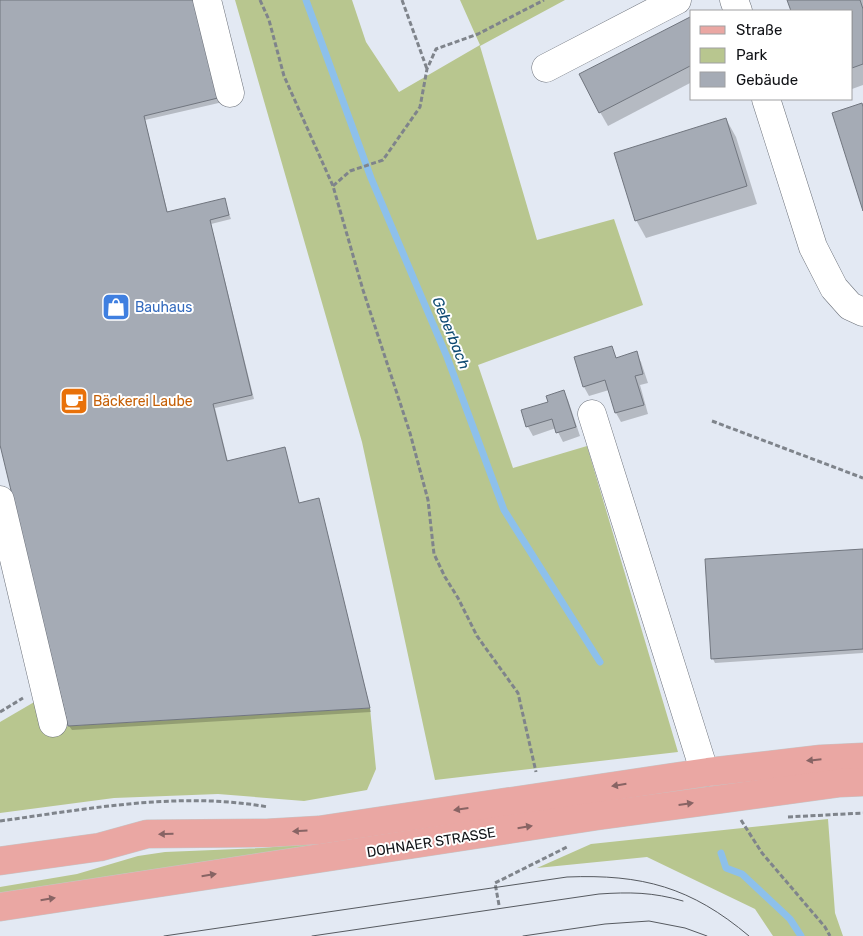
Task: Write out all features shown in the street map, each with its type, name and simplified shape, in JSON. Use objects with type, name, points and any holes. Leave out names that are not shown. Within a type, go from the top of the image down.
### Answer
[{"type":"main road","name":"DOHNAER STRASSE","points":[[0,861],[100,847],[147,834],[267,833],[319,830],[708,772],[820,759],[863,757]]},
{"type":"main road","name":"DOHNAER STRASSE","points":[[0,907],[587,818],[840,783],[863,782]]},
{"type":"lane","points":[[207,0],[230,93]]},
{"type":"lane","points":[[546,68],[677,0]]},
{"type":"lane","points":[[766,100],[814,247],[834,288],[850,306],[863,312]]},
{"type":"lane","points":[[592,414],[702,764],[708,772]]},
{"type":"lane","points":[[0,500],[53,723]]},
{"type":"path","points":[[260,0],[269,20],[284,76],[333,186],[363,290],[410,433],[428,500],[434,554],[477,636],[518,693],[536,772],[527,773]]},
{"type":"path","points":[[402,0],[427,69]]},
{"type":"path","points":[[333,186],[350,171],[383,160],[420,107],[427,69],[436,49],[478,34],[544,0]]},
{"type":"path","points":[[712,421],[863,478]]},
{"type":"path","points":[[0,821],[110,806],[175,802],[241,802],[270,807]]},
{"type":"path","points":[[778,817],[863,813]]},
{"type":"path","points":[[750,819],[741,819],[762,853],[825,927],[830,936]]},
{"type":"path","points":[[499,905],[495,883],[570,845]]},
{"type":"green space","points":[[235,0],[352,0],[366,42],[399,92],[480,45],[460,0],[565,0],[480,46],[537,240],[614,219],[643,305],[478,365],[513,468],[587,446],[678,752],[435,780],[362,442]]},
{"type":"green space","points":[[36,701],[43,731],[68,726],[370,708],[376,769],[367,790],[304,801],[218,794],[114,798],[0,813],[0,722]]},
{"type":"green space","points":[[759,778],[759,784],[0,896],[0,887],[77,874],[138,856],[165,852],[262,848],[325,842]]},
{"type":"green space","points":[[828,819],[835,913],[843,936],[773,936],[755,909],[647,857],[537,868],[591,844]]},
{"type":"building","name":"Bauhaus","points":[[0,0],[198,0],[222,97],[144,116],[167,212],[225,198],[229,215],[210,220],[252,395],[213,404],[227,461],[285,447],[299,503],[319,498],[370,708],[68,726],[0,445]]},
{"type":"building","points":[[787,0],[860,0],[863,9],[863,64],[853,68],[853,10],[791,10]]},
{"type":"building","points":[[690,17],[690,66],[599,113],[579,74]]},
{"type":"building","points":[[862,103],[863,107],[863,211],[832,113]]},
{"type":"building","points":[[726,118],[747,186],[635,221],[614,153]]},
{"type":"building","points":[[612,346],[616,358],[637,351],[643,374],[635,376],[644,405],[615,413],[605,380],[583,387],[574,357]]},
{"type":"building","points":[[564,390],[576,427],[556,433],[552,419],[526,427],[521,410],[548,402],[546,396]]},
{"type":"building","points":[[863,549],[863,649],[711,659],[705,559]]},
{"type":"waterway","name":"Geberbach","points":[[306,0],[371,178],[447,357],[504,510],[600,662]]},
{"type":"waterway","name":"Geberbach","points":[[721,853],[726,868],[742,874],[790,919],[801,936]]},
{"type":"tram line","points":[[164,936],[567,877],[619,878],[642,881],[664,887],[686,895],[707,906],[728,919],[749,936]]},
{"type":"tram line","points":[[312,936],[599,894],[641,893],[683,901]]},
{"type":"tram line","points":[[523,936],[605,924],[649,921],[685,928],[707,936]]},
{"type":"place","name":"Bauhaus","points":[[116,307]]},
{"type":"place","name":"Bäckerei Laube","points":[[74,401]]}]
